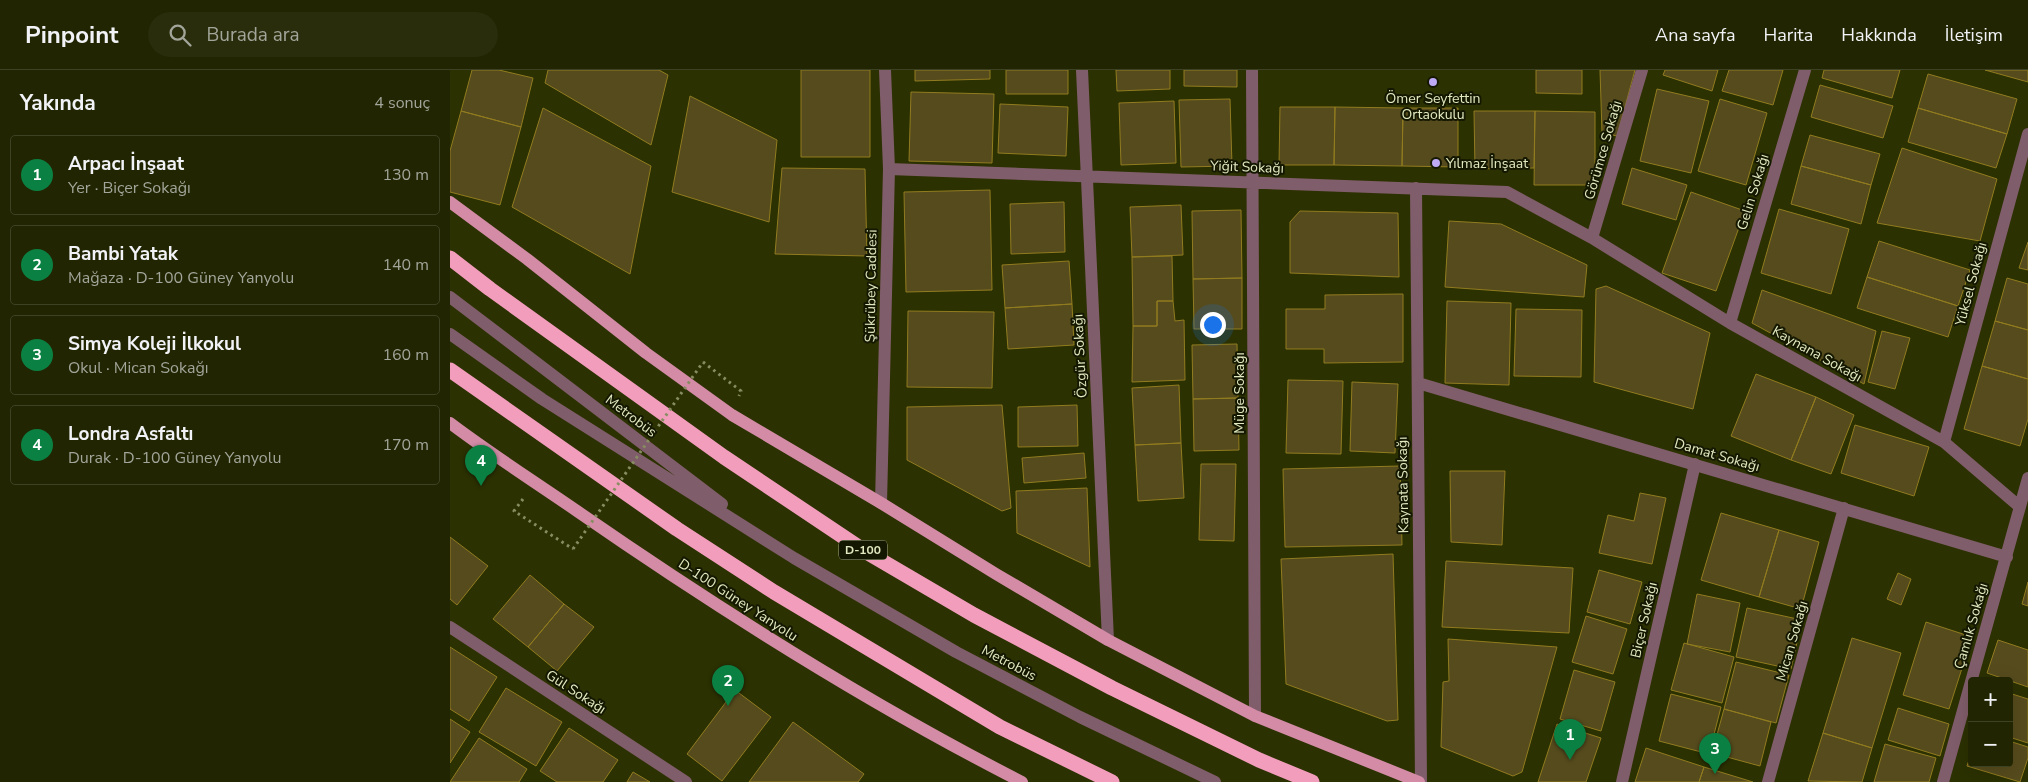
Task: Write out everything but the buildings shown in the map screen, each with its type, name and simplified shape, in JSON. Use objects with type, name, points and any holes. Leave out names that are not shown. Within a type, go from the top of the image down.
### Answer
[{"type":"highway","name":"D-100","points":[[450,258],[490,289],[724,457],[863,550],[974,615],[1112,688],[1259,760],[1312,782]]},
{"type":"highway","points":[[450,370],[677,529],[774,592],[1000,727],[1112,782]]},
{"type":"main road","points":[[450,202],[527,259],[646,353],[732,415],[996,574],[1108,640],[1256,716],[1420,782]]},
{"type":"main road","name":"D-100 Güney Yanyolu","points":[[451,427],[637,553],[771,640],[906,721],[1022,782]]},
{"type":"street","name":"Şükrübey Caddesi","points":[[881,503],[889,169],[885,70]]},
{"type":"street","name":"Özgür Sokağı","points":[[1082,70],[1108,640]]},
{"type":"street","name":"Müge Sokağı","points":[[1252,70],[1256,716]]},
{"type":"street","name":"Görümce Sokağı","points":[[1592,238],[1642,70]]},
{"type":"street","name":"Gelin Sokağı","points":[[1730,323],[1805,70]]},
{"type":"street","name":"Yüksel Sokağı","points":[[1944,442],[2028,134]]},
{"type":"street","name":"Yiğit Sokağı","points":[[889,169],[1507,192],[1592,238]]},
{"type":"street","name":"Kaynata Sokağı","points":[[1416,188],[1420,782]]},
{"type":"street","name":"Kaynana Sokağı","points":[[1592,238],[1730,323],[1944,442],[2020,507]]},
{"type":"street","name":"Metrobüs","points":[[450,296],[794,558]]},
{"type":"street","name":"Metrobüs","points":[[450,334],[542,399],[794,558],[956,652],[1080,717],[1215,782]]},
{"type":"street","name":"Damat Sokağı","points":[[1418,383],[2007,557]]},
{"type":"street","name":"Biçer Sokağı","points":[[1622,782],[1695,464]]},
{"type":"street","name":"Çamlık Sokağı","points":[[1942,782],[2028,478]]},
{"type":"street","name":"Mican Sokağı","points":[[1768,782],[1844,508]]},
{"type":"street","name":"Gül Sokağı","points":[[450,627],[686,782]]},
{"type":"path","points":[[514,511],[573,549],[703,362],[741,391]]},
{"type":"place","name":"Ömer Seyfettin Ortaokulu","points":[[1433,82]]},
{"type":"place","name":"Yılmaz İnşaat","points":[[1436,163]]},
{"type":"place","name":"Londra Asfaltı","points":[[481,486]]},
{"type":"place","name":"Bambi Yatak","points":[[728,706]]},
{"type":"place","name":"Arpacı İnşaat","points":[[1570,760]]},
{"type":"place","name":"Simya Koleji İlkokul","points":[[1715,774]]}]
